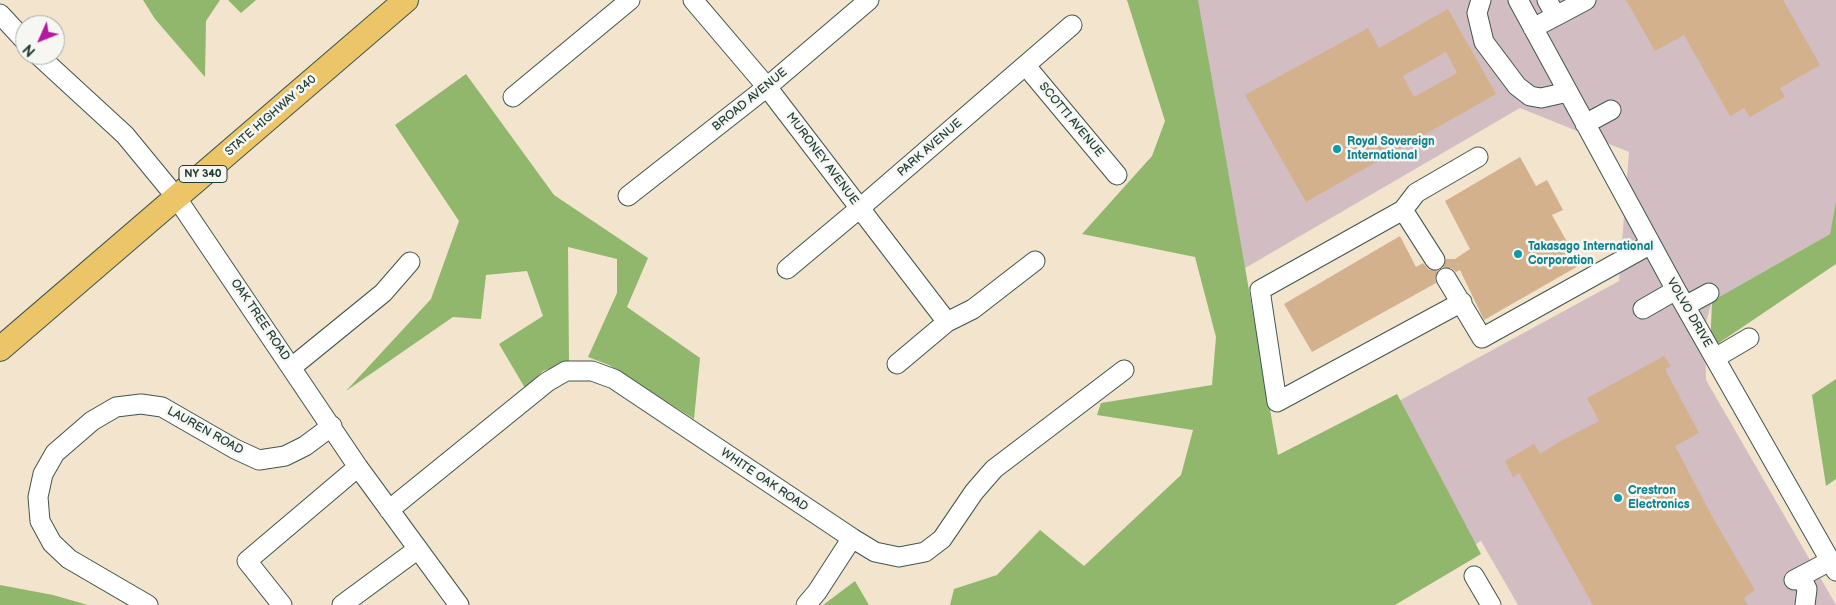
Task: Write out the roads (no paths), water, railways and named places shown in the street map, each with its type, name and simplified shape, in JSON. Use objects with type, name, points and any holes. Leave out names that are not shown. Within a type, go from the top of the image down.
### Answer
[{"type":"main road","name":"STATE HIGHWAY 340","points":[[0,349],[406,0]]},
{"type":"street","points":[[513,97],[630,0]]},
{"type":"street","name":"MURONEY AVENUE","points":[[693,0],[767,87],[948,322]]},
{"type":"street","name":"BROAD AVENUE","points":[[628,196],[767,87],[870,0]]},
{"type":"street","points":[[1481,0],[1477,13],[1484,42],[1517,86],[1530,96],[1541,98],[1568,92]]},
{"type":"street","name":"VOLVO DRIVE","points":[[1518,0],[1681,298],[1833,566]]},
{"type":"street","points":[[1533,28],[1552,8],[1586,0]]},
{"type":"street","points":[[0,14],[15,30]]},
{"type":"street","name":"PARK AVENUE","points":[[787,269],[1072,25]]},
{"type":"street","name":"OAK TREE ROAD","points":[[49,65],[125,135],[176,197],[358,467],[458,605]]},
{"type":"street","name":"SCOTTI AVENUE","points":[[1026,66],[1117,175]]},
{"type":"street","points":[[1585,124],[1611,110]]},
{"type":"street","points":[[1462,302],[1278,402],[1260,290],[1403,210],[1416,193],[1478,157]]},
{"type":"street","points":[[1403,210],[1435,260]]},
{"type":"street","points":[[1446,278],[1482,338],[1651,244]]},
{"type":"street","points":[[897,364],[948,322],[973,309],[1035,261]]},
{"type":"street","points":[[292,367],[383,293],[410,262]]},
{"type":"street","points":[[1643,309],[1681,298],[1708,293]]},
{"type":"street","points":[[1715,358],[1749,338]]},
{"type":"street","name":"WHITE OAK ROAD","points":[[389,510],[547,382],[566,371],[592,371],[614,379],[875,552],[899,557],[925,552],[942,539],[974,492],[994,469],[1124,370]]},
{"type":"street","name":"LAUREN ROAD","points":[[148,605],[69,559],[52,543],[40,521],[38,497],[43,474],[55,453],[92,421],[116,407],[141,404],[162,407],[235,449],[259,460],[285,456],[305,446],[332,426]]},
{"type":"street","points":[[282,605],[247,561],[358,467]]},
{"type":"street","points":[[806,605],[817,592],[852,538]]},
{"type":"street","points":[[342,605],[418,549]]},
{"type":"street","points":[[1806,605],[1807,589],[1797,578],[1833,566]]},
{"type":"street","points":[[1474,576],[1490,605]]},
{"type":"place","name":"Royal Sovereign International","points":[[1337,149]]},
{"type":"place","name":"Takasago International Corporation","points":[[1518,254]]},
{"type":"place","name":"Crestron Electronics","points":[[1618,498]]}]
